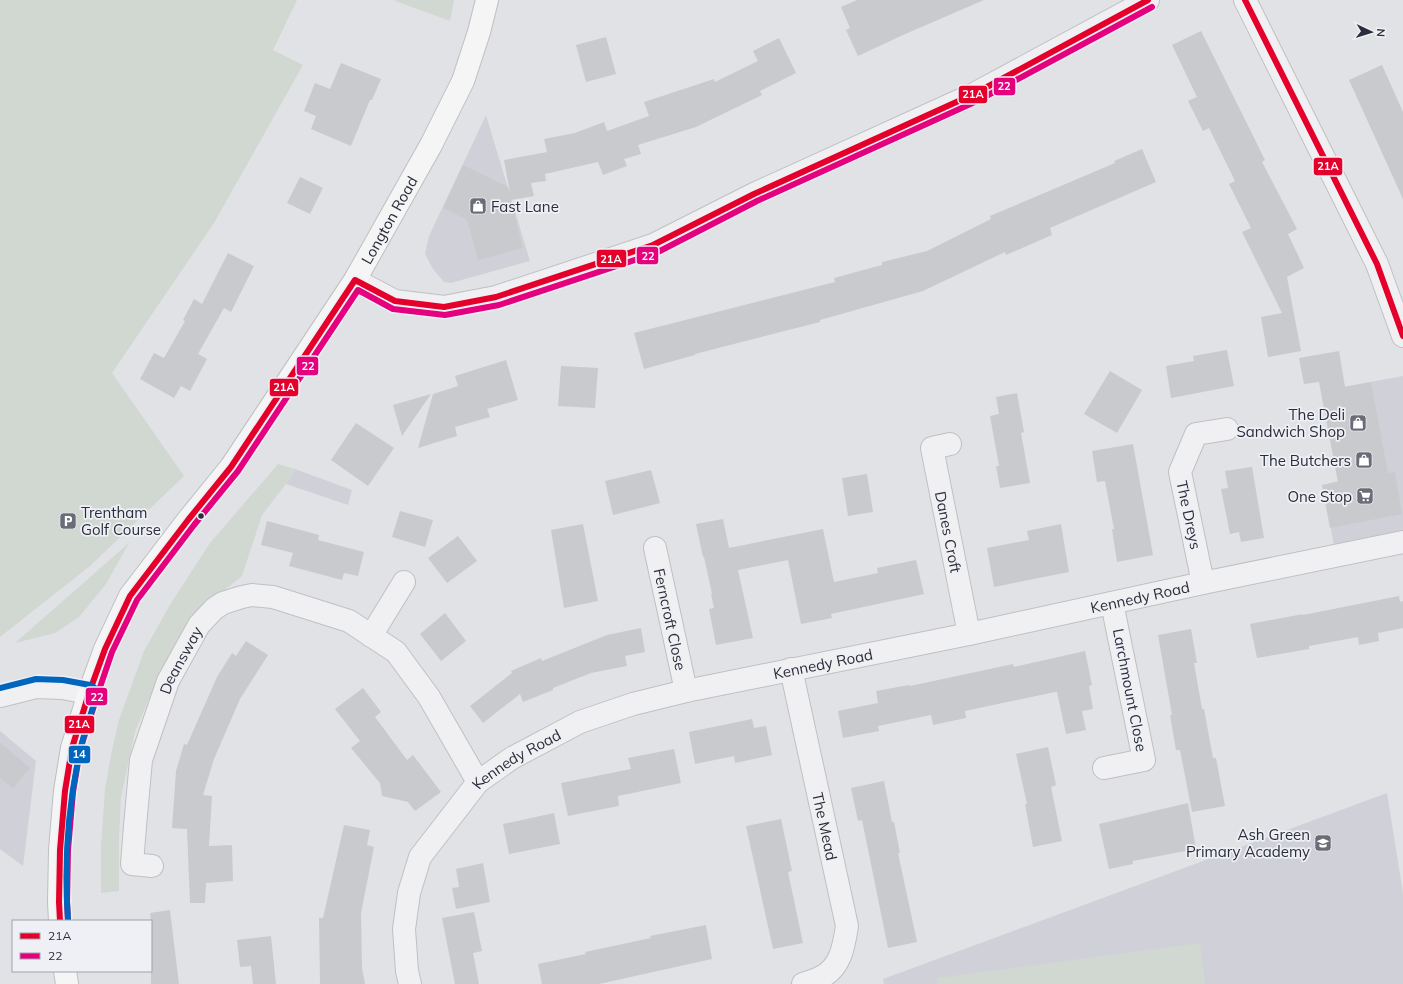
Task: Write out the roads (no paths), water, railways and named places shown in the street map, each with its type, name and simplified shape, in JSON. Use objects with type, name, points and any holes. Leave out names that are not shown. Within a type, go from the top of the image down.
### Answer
[{"type":"main road","name":"Longton Road","points":[[60,920],[60,850],[65,791],[72,748],[104,649],[130,596],[231,467],[355,280],[431,145],[463,81],[479,32],[487,0]]},
{"type":"main road","points":[[65,972],[67,984]]},
{"type":"street","points":[[355,280],[395,301],[444,307],[496,297],[653,245],[754,194],[974,94],[1148,0]]},
{"type":"street","points":[[1245,0],[1377,264],[1403,336]]},
{"type":"street","name":"The Dreys","points":[[1203,583],[1180,472],[1196,434],[1227,429]]},
{"type":"street","name":"Danes Croft","points":[[932,448],[968,634]]},
{"type":"street","name":"Kennedy Road","points":[[410,984],[407,972],[404,929],[409,893],[420,857],[478,782],[512,758],[580,722],[633,704],[686,691],[968,634],[1203,583],[1403,542]]},
{"type":"street","name":"Ferncroft Close","points":[[655,548],[686,691]]},
{"type":"street","points":[[371,636],[404,582]]},
{"type":"street","name":"Deansway","points":[[152,866],[132,864],[134,826],[141,760],[168,681],[199,625],[214,609],[223,603],[252,595],[273,597],[349,621],[396,652],[429,697],[478,782]]},
{"type":"street","name":"Larchmount Close","points":[[1104,768],[1144,760],[1112,603]]},
{"type":"street","name":"The Mead","points":[[791,669],[847,926],[844,946],[836,964],[820,982]]},
{"type":"street","points":[[0,696],[36,687],[62,688],[89,694]]},
{"type":"place","name":"Fast Lane","points":[[478,206]]},
{"type":"place","name":"The Deli Sandwich Shop","points":[[1358,423]]},
{"type":"place","name":"The Butchers","points":[[1364,460]]},
{"type":"place","name":"One Stop","points":[[1365,496]]},
{"type":"place","name":"Trentham Golf Course","points":[[68,521]]},
{"type":"place","name":"Ash Green Primary Academy","points":[[1323,843]]}]
